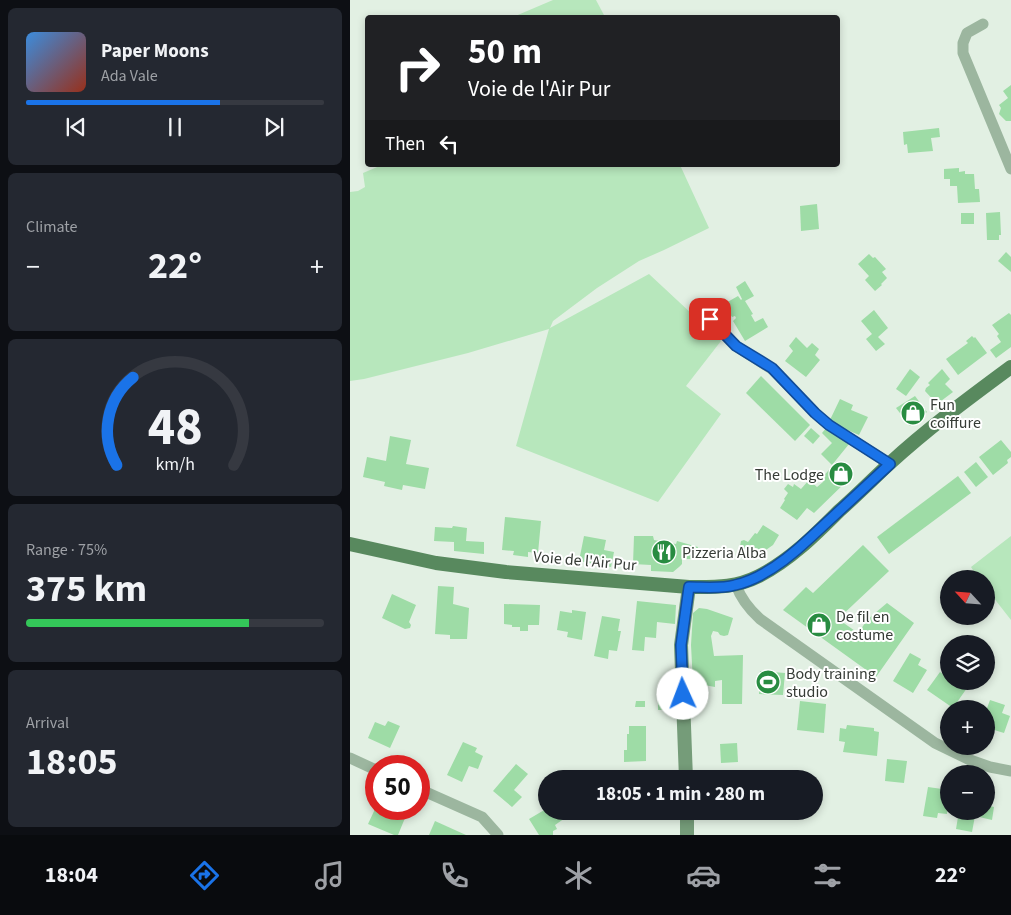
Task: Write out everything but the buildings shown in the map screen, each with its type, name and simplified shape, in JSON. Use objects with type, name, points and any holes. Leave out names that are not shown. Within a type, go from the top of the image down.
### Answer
[{"type":"main road","name":"Voie de l'Air Pur","points":[[350,544],[436,563],[506,572],[689,587],[736,585],[759,576],[798,550],[929,429],[1011,367]]},
{"type":"main road","points":[[686,770],[681,645],[689,587]]},
{"type":"main road","points":[[687,820],[688,835]]},
{"type":"street","points":[[983,24],[967,33],[963,42],[963,53],[1011,169]]},
{"type":"street","points":[[710,319],[736,346],[772,368],[829,425],[890,464]]},
{"type":"street","points":[[736,585],[740,596],[760,619],[935,744],[970,760],[990,767],[1011,771]]},
{"type":"street","points":[[350,758],[365,765]]},
{"type":"street","points":[[430,794],[482,817],[498,835]]},
{"type":"green space","points":[[553,0],[596,0],[604,15],[518,15]]},
{"type":"green space","points":[[377,167],[681,167],[709,228],[639,261],[597,288],[553,321],[550,328],[649,274],[721,341],[686,386],[721,414],[658,502],[516,446],[549,329],[468,353],[350,381],[350,192],[358,191],[365,187],[363,173]]},
{"type":"green space","points":[[1011,536],[1011,620],[995,600],[995,570],[973,570],[971,567]]},
{"type":"place","name":"Fun coiffure","points":[[913,413]]},
{"type":"place","name":"The Lodge","points":[[841,474]]},
{"type":"place","name":"Pizzeria Alba","points":[[664,552]]},
{"type":"place","name":"De fil en costume","points":[[819,625]]},
{"type":"place","name":"Body training studio","points":[[768,682]]},
{"type":"route","points":[[683,694],[681,645],[689,587],[736,585],[759,576],[776,566],[798,550],[890,464],[829,425],[772,368],[736,346],[710,319]]}]
